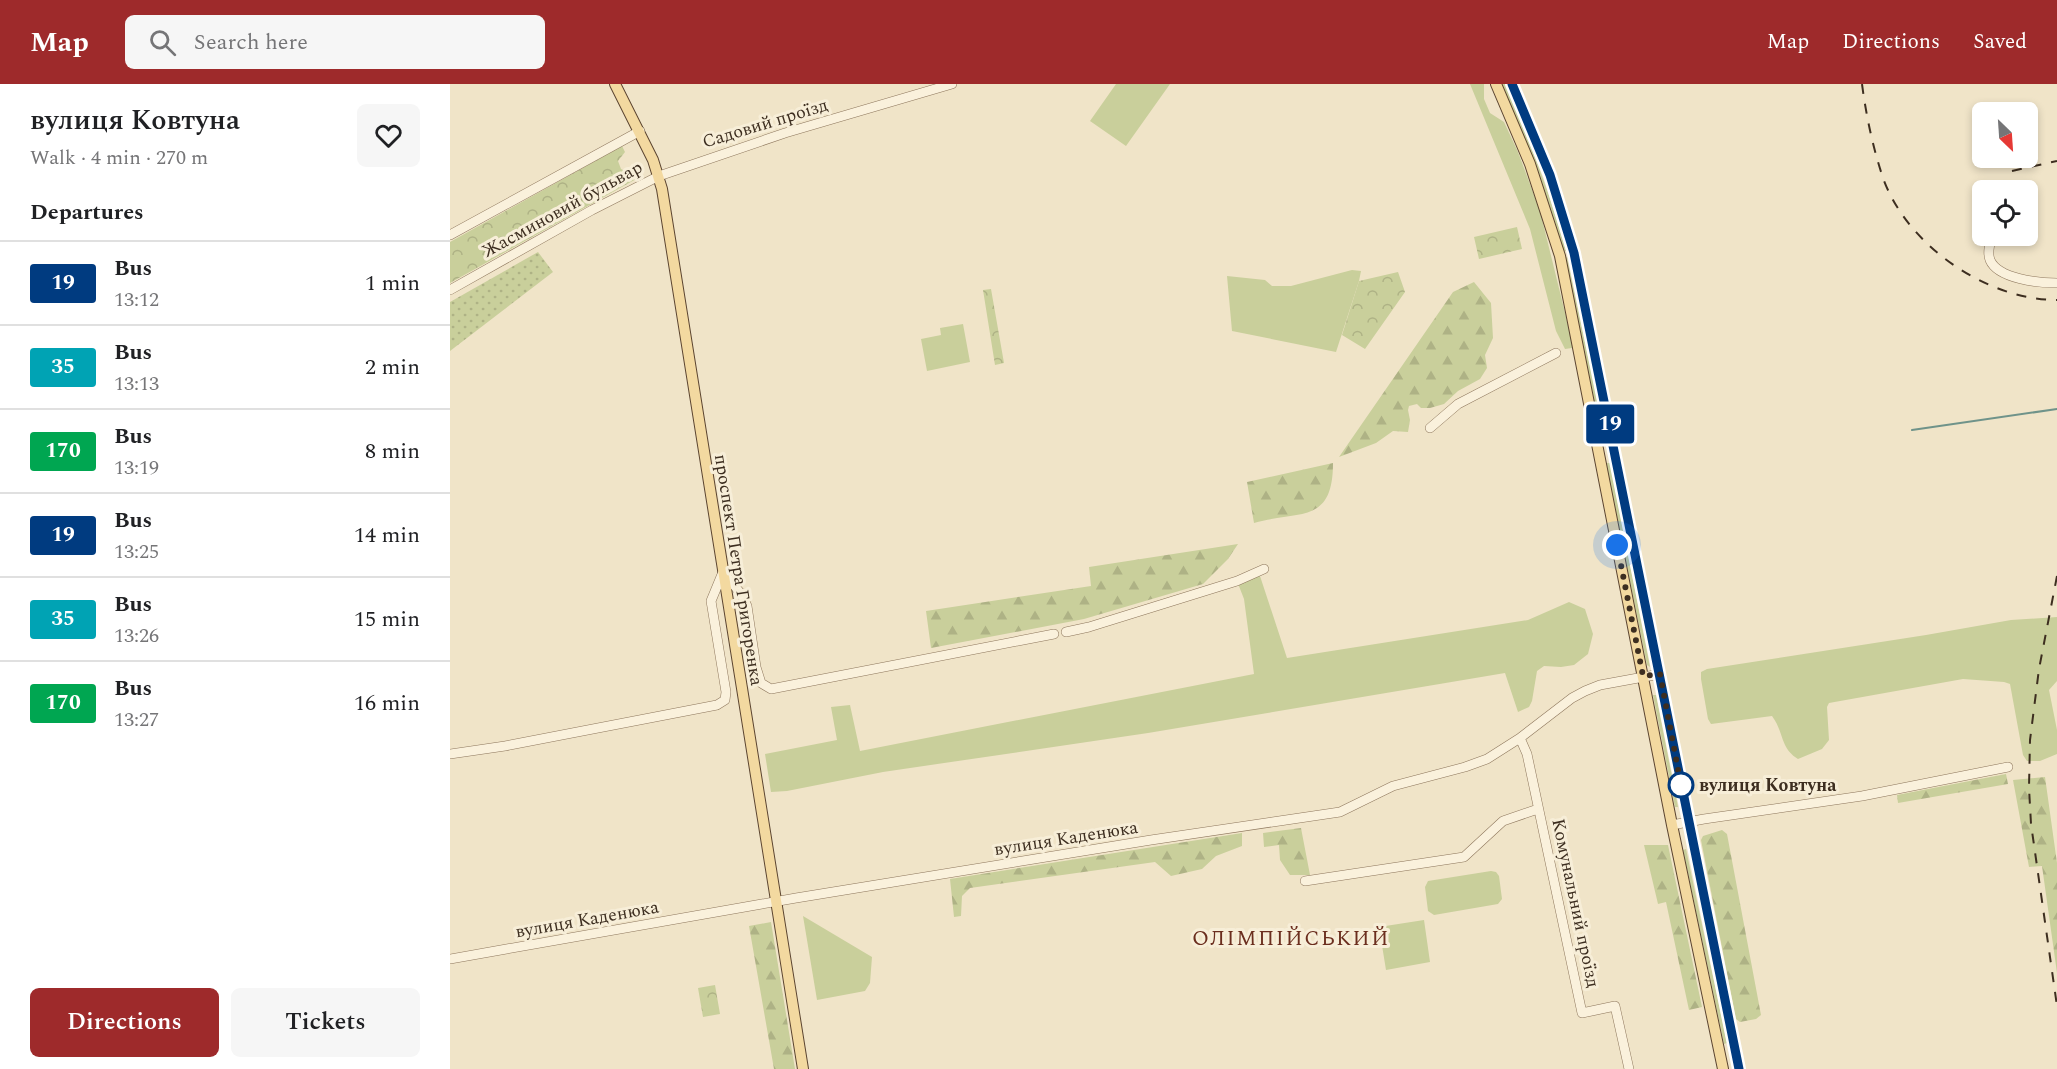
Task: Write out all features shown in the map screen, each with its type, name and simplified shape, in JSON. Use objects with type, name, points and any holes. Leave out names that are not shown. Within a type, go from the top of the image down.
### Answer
[{"type":"main road","name":"проспект Петра Григоренка","points":[[615,84],[640,131],[659,176],[803,1069]]},
{"type":"main road","points":[[1496,84],[1530,164],[1554,234],[1723,1069]]},
{"type":"main road","points":[[1512,84],[1542,154],[1572,245],[1738,1069]]},
{"type":"main road","points":[[1599,455],[1615,451]]},
{"type":"street","name":"Садовий проїзд","points":[[659,176],[785,133],[952,84]]},
{"type":"street","name":"Жасминовий бульвар","points":[[450,235],[640,131]]},
{"type":"street","name":"Жасминовий бульвар","points":[[450,290],[592,210],[659,176]]},
{"type":"street","points":[[1990,246],[1991,262],[1997,269],[2031,282],[2057,283]]},
{"type":"street","points":[[1431,428],[1458,404],[1556,353]]},
{"type":"street","points":[[1066,632],[1089,627],[1237,580],[1264,569]]},
{"type":"street","points":[[450,754],[505,746],[717,705],[725,700],[726,692],[711,601],[723,572],[742,595],[747,606],[756,667],[761,683],[771,689],[1054,634]]},
{"type":"street","points":[[711,601],[718,594],[735,592],[742,595]]},
{"type":"street","name":"вулиця Каденюка","points":[[450,959],[1151,840],[1340,812],[1393,786],[1482,761],[1520,738],[1585,690],[1660,674]]},
{"type":"street","points":[[1305,881],[1464,857],[1503,821],[1538,809],[1527,754],[1520,738]]},
{"type":"street","points":[[1672,825],[1862,796],[2008,767]]},
{"type":"street","name":"Комунальний проїзд","points":[[1538,809],[1582,1013],[1615,1006],[1629,1069]]},
{"type":"green space","points":[[1116,84],[1170,84],[1126,146],[1090,121]]},
{"type":"green space","points":[[1470,84],[1484,84],[1484,99],[1490,113],[1504,122],[1518,152],[1540,211],[1572,348],[1565,349],[1556,331],[1530,229]]},
{"type":"green space","points":[[1500,84],[1505,84],[1531,146],[1566,251],[1563,252]]},
{"type":"green space","points":[[622,146],[625,152],[618,161],[621,169],[629,173],[636,172],[638,178],[450,283],[450,242]]},
{"type":"green space","points":[[1517,227],[1522,249],[1479,259],[1474,237]]},
{"type":"green space","points":[[538,252],[553,272],[450,351],[450,302]]},
{"type":"green space","points":[[1567,257],[1606,442],[1602,444],[1564,258]]},
{"type":"green space","points":[[1352,270],[1361,271],[1336,352],[1232,331],[1227,276],[1265,280],[1272,286],[1291,286]]},
{"type":"green space","points":[[1398,272],[1405,292],[1365,349],[1342,335],[1359,281]]},
{"type":"green space","points":[[1474,282],[1491,303],[1493,338],[1485,355],[1487,368],[1480,379],[1458,391],[1444,404],[1430,408],[1421,408],[1417,404],[1409,406],[1408,432],[1393,431],[1376,443],[1339,457],[1453,292]]},
{"type":"green space","points":[[991,289],[1004,363],[995,365],[983,290]]},
{"type":"green space","points":[[963,324],[970,362],[927,371],[921,339],[941,335],[940,328]]},
{"type":"green space","points":[[1333,463],[1327,497],[1320,506],[1299,515],[1254,523],[1247,482]]},
{"type":"green space","points":[[1606,463],[1610,463],[1650,667],[1647,665]]},
{"type":"green space","points":[[1238,544],[1228,559],[1203,584],[1084,619],[931,648],[926,611],[1091,586],[1089,567]]},
{"type":"green space","points":[[1260,576],[1287,658],[1528,620],[1569,602],[1585,609],[1593,634],[1588,654],[1574,665],[1544,666],[1537,671],[1532,701],[1529,707],[1518,712],[1505,673],[1148,733],[883,772],[787,791],[771,792],[765,754],[837,740],[831,707],[850,705],[860,751],[1254,674],[1244,599],[1237,581]]},
{"type":"green space","points":[[2057,617],[2057,681],[2049,690],[2057,730],[2057,754],[2040,761],[2027,761],[2023,755],[2010,684],[2004,682],[1963,679],[1829,703],[1827,707],[1829,740],[1822,749],[1798,759],[1788,750],[1772,716],[1711,724],[1708,719],[1701,679],[1701,672],[1707,669],[2011,620]]},
{"type":"green space","points":[[1653,695],[1656,695],[1678,807],[1675,807]]},
{"type":"green space","points":[[2006,774],[2008,784],[1898,803],[1897,795]]},
{"type":"green space","points":[[2045,777],[2057,863],[2057,973],[2042,866],[2029,867],[2013,780]]},
{"type":"green space","points":[[1301,828],[1310,875],[1290,875],[1280,860],[1279,845],[1264,847],[1263,833]]},
{"type":"green space","points":[[1722,830],[1727,834],[1761,1015],[1756,1019],[1740,1022],[1736,1019],[1701,840],[1703,836]]},
{"type":"green space","points":[[1242,833],[1242,846],[1216,856],[1202,869],[1171,876],[1155,862],[970,888],[962,896],[961,916],[954,917],[950,879]]},
{"type":"green space","points":[[1644,845],[1668,845],[1702,1007],[1689,1010],[1666,902],[1658,904]]},
{"type":"green space","points":[[1686,849],[1727,1043],[1724,1044],[1683,850]]},
{"type":"green space","points":[[1496,872],[1499,876],[1502,899],[1498,904],[1434,915],[1428,911],[1425,887],[1428,881]]},
{"type":"green space","points":[[803,916],[872,957],[870,983],[865,991],[817,1000]]},
{"type":"green space","points":[[1424,920],[1430,962],[1386,970],[1379,927]]},
{"type":"green space","points":[[771,922],[795,1069],[774,1069],[749,926]]},
{"type":"green space","points":[[715,985],[720,1014],[703,1017],[698,988]]},
{"type":"waterway","points":[[1912,430],[2057,409]]},
{"type":"railway","points":[[1862,84],[1870,131],[1883,178],[1894,202],[1910,225],[1952,264],[1977,279],[2030,298],[2057,300]]},
{"type":"railway","points":[[2012,171],[2057,161]]},
{"type":"railway","points":[[2057,576],[2039,669],[2030,740],[2029,788],[2031,824],[2057,1006]]},
{"type":"bus line","name":"19","points":[[1512,84],[1550,175],[1574,253],[1739,1069]]},
{"type":"place","name":"вулиця Ковтуна","points":[[1681,785]]},
{"type":"district","name":"ОЛІМПІЙСЬКИЙ","points":[[1291,938]]},
{"type":"route","points":[[1617,545],[1643,676],[1660,674],[1681,785]]}]
